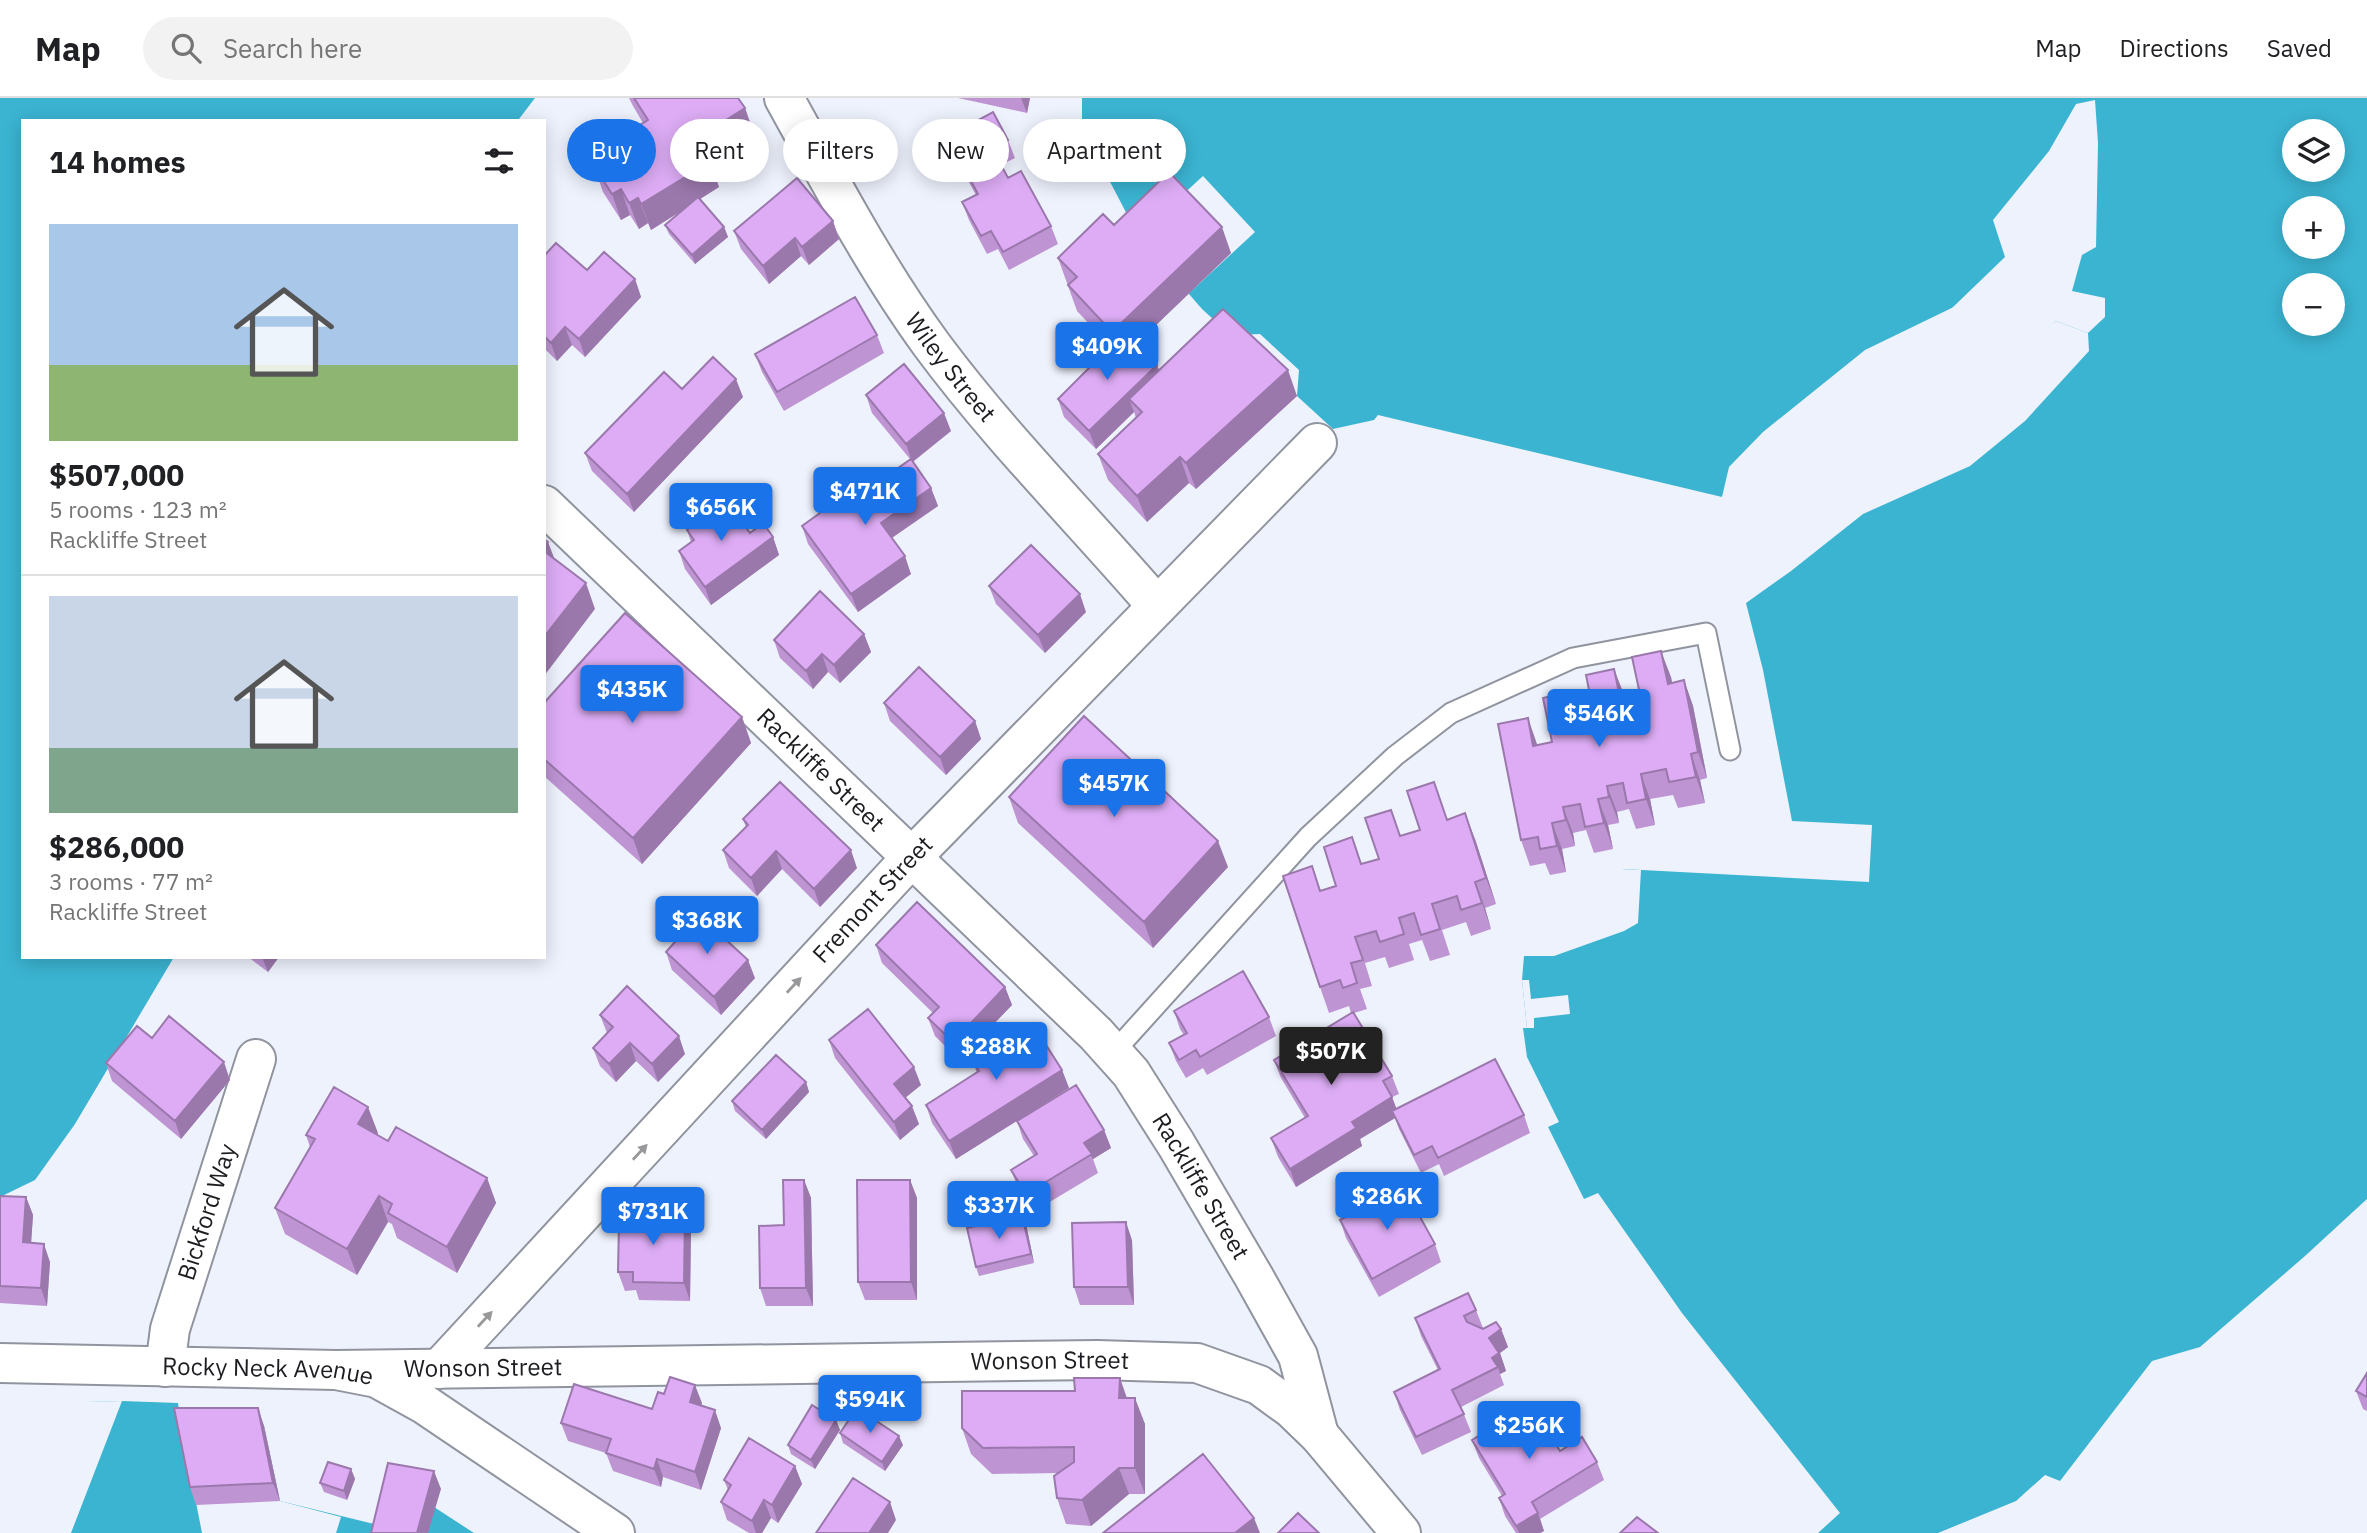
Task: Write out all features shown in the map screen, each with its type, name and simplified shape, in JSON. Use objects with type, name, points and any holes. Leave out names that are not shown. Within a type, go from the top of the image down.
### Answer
[{"type":"street","name":"Wiley Street","points":[[784,98],[895,291],[932,345],[980,405],[1157,606]]},
{"type":"street","name":"Fremont Street","points":[[439,1369],[911,858],[1317,443]]},
{"type":"street","name":"Rackliffe Street","points":[[546,507],[1096,1034],[1131,1073],[1176,1144],[1298,1356],[1319,1435]]},
{"type":"street","name":"Bickford Way","points":[[165,1367],[170,1329],[256,1059]]},
{"type":"street","name":"Wonson Street","points":[[336,1370],[1097,1360],[1196,1363],[1259,1385],[1292,1409],[1319,1435],[1401,1533]]},
{"type":"street","name":"Rocky Neck Avenue","points":[[0,1363],[336,1370],[377,1378],[424,1404],[615,1533]]},
{"type":"lane","points":[[1113,1054],[1308,836],[1395,756],[1451,713],[1463,707],[1573,658],[1706,633],[1730,750]]},
{"type":"water","points":[[0,98],[535,98],[519,119],[21,119],[21,959],[173,959],[75,1124],[35,1180],[0,1197]]},
{"type":"water","points":[[1082,98],[2367,98],[2367,1199],[2200,1347],[2152,1361],[2060,1481],[2045,1475],[2016,1501],[1938,1533],[1818,1533],[1840,1513],[1682,1313],[1598,1193],[1584,1199],[1548,1127],[1559,1122],[1527,1057],[1523,1028],[1527,1028],[1522,980],[1524,956],[1624,910],[1623,869],[1869,882],[1872,825],[1792,821],[1763,670],[1746,603],[1802,538],[1898,476],[1994,396],[2043,333],[2056,321],[2088,333],[2105,317],[2105,298],[2072,291],[2082,255],[2096,247],[2098,143],[2095,100],[2076,104],[2049,151],[1993,220],[2005,257],[1951,309],[1746,462],[1722,497],[1378,415],[1374,420],[1333,429],[1202,309],[1156,256],[1131,222],[1110,182],[1186,182],[1186,119],[1082,119]]},
{"type":"water","points":[[87,1402],[178,1403],[181,1425],[264,1426],[280,1501],[374,1524],[394,1481],[474,1533],[15,1533]]},
{"type":"pier","points":[[1203,176],[1255,232],[1186,296],[1179,198]]},
{"type":"pier","points":[[1962,303],[1749,465],[1725,499],[1722,497],[1729,467],[1763,432],[1865,350]]},
{"type":"pier","points":[[2056,321],[2088,333],[2089,351],[2025,421],[1970,466],[1863,514],[1746,603],[1745,598],[1800,536],[1895,473],[1991,394],[2043,332]]},
{"type":"pier","points":[[1260,334],[1299,370],[1297,396],[1232,335]]},
{"type":"pier","points":[[1619,869],[1641,870],[1638,923],[1624,931],[1554,956],[1524,956],[1523,953],[1620,908]]},
{"type":"pier","points":[[1522,980],[1529,980],[1531,999],[1568,995],[1570,1014],[1534,1018],[1534,1028],[1527,1028]]},
{"type":"pier","points":[[122,1401],[71,1533],[12,1533],[83,1402]]},
{"type":"pier","points":[[181,1426],[264,1426],[280,1501],[341,1517],[336,1533],[202,1533]]},
{"type":"building","points":[[634,98],[738,98],[745,108],[728,119],[670,119],[670,182],[677,182],[641,204],[638,198],[629,203],[621,189],[612,194],[604,182],[656,182],[656,119],[647,119]]},
{"type":"building","points":[[993,112],[997,119],[980,119]]},
{"type":"building","points":[[1021,171],[1023,182],[1027,182],[1051,226],[1003,252],[991,231],[981,236],[962,202],[978,194],[971,182],[1009,182],[1009,177]]},
{"type":"building","points":[[792,182],[800,182],[833,221],[802,247],[795,238],[763,266],[734,231]]},
{"type":"building","points":[[1159,182],[1179,182],[1222,227],[1112,332],[1068,285],[1077,277],[1058,258],[1103,214],[1114,225]]},
{"type":"building","points":[[698,197],[724,227],[692,255],[665,225]]},
{"type":"building","points":[[556,243],[587,270],[604,252],[635,279],[579,339],[565,327],[551,343],[546,338],[546,254]]},
{"type":"building","points":[[855,297],[877,335],[777,392],[755,354]]},
{"type":"building","points":[[1223,309],[1288,370],[1186,463],[1180,457],[1137,496],[1098,454],[1142,412],[1129,399]]},
{"type":"building","points":[[1125,332],[1157,365],[1089,431],[1058,399]]},
{"type":"building","points":[[713,357],[736,379],[627,494],[585,453],[664,372],[682,389]]},
{"type":"building","points":[[904,364],[944,413],[906,444],[866,395]]},
{"type":"building","points":[[911,459],[931,488],[881,523],[905,556],[851,594],[802,526],[852,490],[857,497]]},
{"type":"building","points":[[726,500],[750,533],[763,523],[773,537],[705,587],[679,551],[694,540],[687,530]]},
{"type":"building","points":[[1031,545],[1080,594],[1038,635],[989,586]]},
{"type":"building","points":[[546,553],[586,583],[546,634]]},
{"type":"building","points":[[820,591],[864,634],[834,665],[822,654],[806,671],[774,640]]},
{"type":"building","points":[[625,613],[742,717],[633,838],[546,761],[546,701]]},
{"type":"building","points":[[1661,651],[1668,684],[1684,680],[1698,752],[1691,754],[1696,777],[1669,782],[1666,769],[1641,774],[1646,799],[1627,803],[1623,783],[1607,786],[1609,797],[1598,799],[1604,823],[1585,827],[1580,804],[1563,807],[1566,820],[1552,823],[1557,846],[1540,849],[1538,837],[1521,840],[1498,724],[1528,718],[1533,746],[1552,742],[1543,698],[1570,692],[1576,723],[1595,720],[1586,675],[1614,669],[1621,702],[1641,699],[1632,657]]},
{"type":"building","points":[[919,667],[975,721],[940,757],[884,703]]},
{"type":"building","points":[[1084,716],[1218,841],[1144,922],[1009,797]]},
{"type":"building","points":[[780,782],[851,850],[814,889],[776,851],[751,878],[723,850],[748,825],[743,819]]},
{"type":"building","points":[[1434,782],[1447,820],[1465,813],[1486,878],[1475,882],[1482,903],[1461,910],[1457,896],[1432,904],[1440,929],[1421,935],[1414,913],[1399,918],[1404,934],[1380,942],[1376,931],[1355,937],[1363,960],[1351,963],[1357,983],[1343,988],[1340,980],[1320,987],[1283,876],[1312,866],[1320,891],[1336,886],[1324,847],[1352,837],[1361,864],[1379,859],[1365,818],[1391,810],[1400,836],[1420,830],[1407,791]]},
{"type":"building","points":[[917,902],[1005,987],[953,1042],[928,1018],[939,1007],[876,945]]},
{"type":"building","points":[[699,915],[748,960],[714,997],[666,952]]},
{"type":"building","points":[[1243,971],[1269,1017],[1200,1057],[1196,1050],[1179,1060],[1169,1043],[1187,1033],[1174,1011]]},
{"type":"building","points":[[627,986],[679,1036],[652,1064],[630,1043],[609,1064],[593,1048],[613,1027],[600,1015]]},
{"type":"building","points":[[868,1009],[914,1067],[894,1084],[912,1106],[894,1122],[829,1040]]},
{"type":"building","points":[[1353,1012],[1392,1076],[1383,1081],[1392,1097],[1352,1122],[1356,1128],[1290,1169],[1271,1138],[1308,1116],[1274,1060]]},
{"type":"building","points":[[169,1016],[224,1062],[175,1121],[106,1063],[137,1026],[152,1038]]},
{"type":"building","points":[[1032,1023],[1062,1070],[949,1141],[926,1105],[979,1071],[972,1060]]},
{"type":"building","points":[[776,1055],[806,1082],[762,1130],[732,1101]]},
{"type":"building","points":[[1495,1059],[1524,1115],[1438,1158],[1432,1146],[1414,1155],[1392,1111]]},
{"type":"building","points":[[1076,1085],[1104,1130],[1084,1143],[1092,1154],[1026,1194],[1011,1170],[1037,1154],[1017,1121]]},
{"type":"building","points":[[334,1087],[368,1107],[358,1124],[388,1141],[396,1127],[487,1178],[447,1247],[388,1213],[392,1204],[379,1196],[347,1249],[275,1208],[315,1139],[306,1135]]},
{"type":"building","points":[[783,1180],[804,1180],[806,1288],[760,1288],[759,1226],[784,1225]]},
{"type":"building","points":[[857,1180],[910,1180],[911,1282],[858,1282]]},
{"type":"building","points":[[1403,1186],[1435,1244],[1372,1279],[1340,1220]]},
{"type":"building","points":[[0,1196],[26,1197],[23,1242],[44,1244],[41,1288],[0,1286]]},
{"type":"building","points":[[634,1212],[685,1212],[684,1283],[633,1282],[633,1272],[618,1272],[619,1222],[634,1222]]},
{"type":"building","points":[[1022,1215],[1031,1254],[976,1267],[967,1228]]},
{"type":"building","points":[[1126,1222],[1128,1287],[1074,1287],[1072,1223]]},
{"type":"building","points":[[1468,1293],[1476,1310],[1464,1316],[1467,1322],[1483,1329],[1496,1322],[1501,1329],[1489,1338],[1499,1353],[1492,1358],[1498,1367],[1452,1390],[1464,1414],[1416,1437],[1394,1392],[1440,1369],[1415,1318]]},
{"type":"building","points":[[2367,1373],[2367,1397],[2356,1391]]},
{"type":"building","points":[[670,1377],[695,1385],[690,1402],[715,1410],[695,1472],[657,1459],[654,1469],[606,1453],[611,1439],[561,1423],[574,1384],[652,1409],[658,1392],[664,1394]]},
{"type":"building","points":[[1074,1378],[1120,1378],[1119,1398],[1135,1398],[1135,1468],[1119,1468],[1082,1500],[1057,1498],[1054,1476],[1074,1462],[1074,1447],[983,1448],[962,1428],[962,1391],[1075,1391]]},
{"type":"building","points":[[1531,1403],[1560,1451],[1582,1437],[1597,1462],[1532,1502],[1538,1513],[1516,1526],[1499,1498],[1505,1494],[1472,1440]]},
{"type":"building","points":[[812,1405],[836,1420],[811,1460],[788,1445]]},
{"type":"building","points":[[174,1408],[258,1408],[273,1483],[190,1487]]},
{"type":"building","points":[[857,1408],[899,1436],[882,1462],[840,1433]]},
{"type":"building","points":[[749,1438],[795,1466],[772,1505],[764,1500],[752,1521],[721,1502],[731,1485],[724,1480]]},
{"type":"building","points":[[1203,1454],[1254,1518],[1235,1533],[1103,1533]]},
{"type":"building","points":[[328,1462],[351,1469],[344,1491],[320,1483]]},
{"type":"building","points":[[388,1463],[434,1471],[417,1533],[371,1533]]},
{"type":"building","points":[[853,1478],[890,1502],[869,1533],[816,1533]]},
{"type":"building","points":[[1298,1513],[1319,1533],[1278,1533]]},
{"type":"building","points":[[1637,1517],[1658,1533],[1620,1533]]}]
